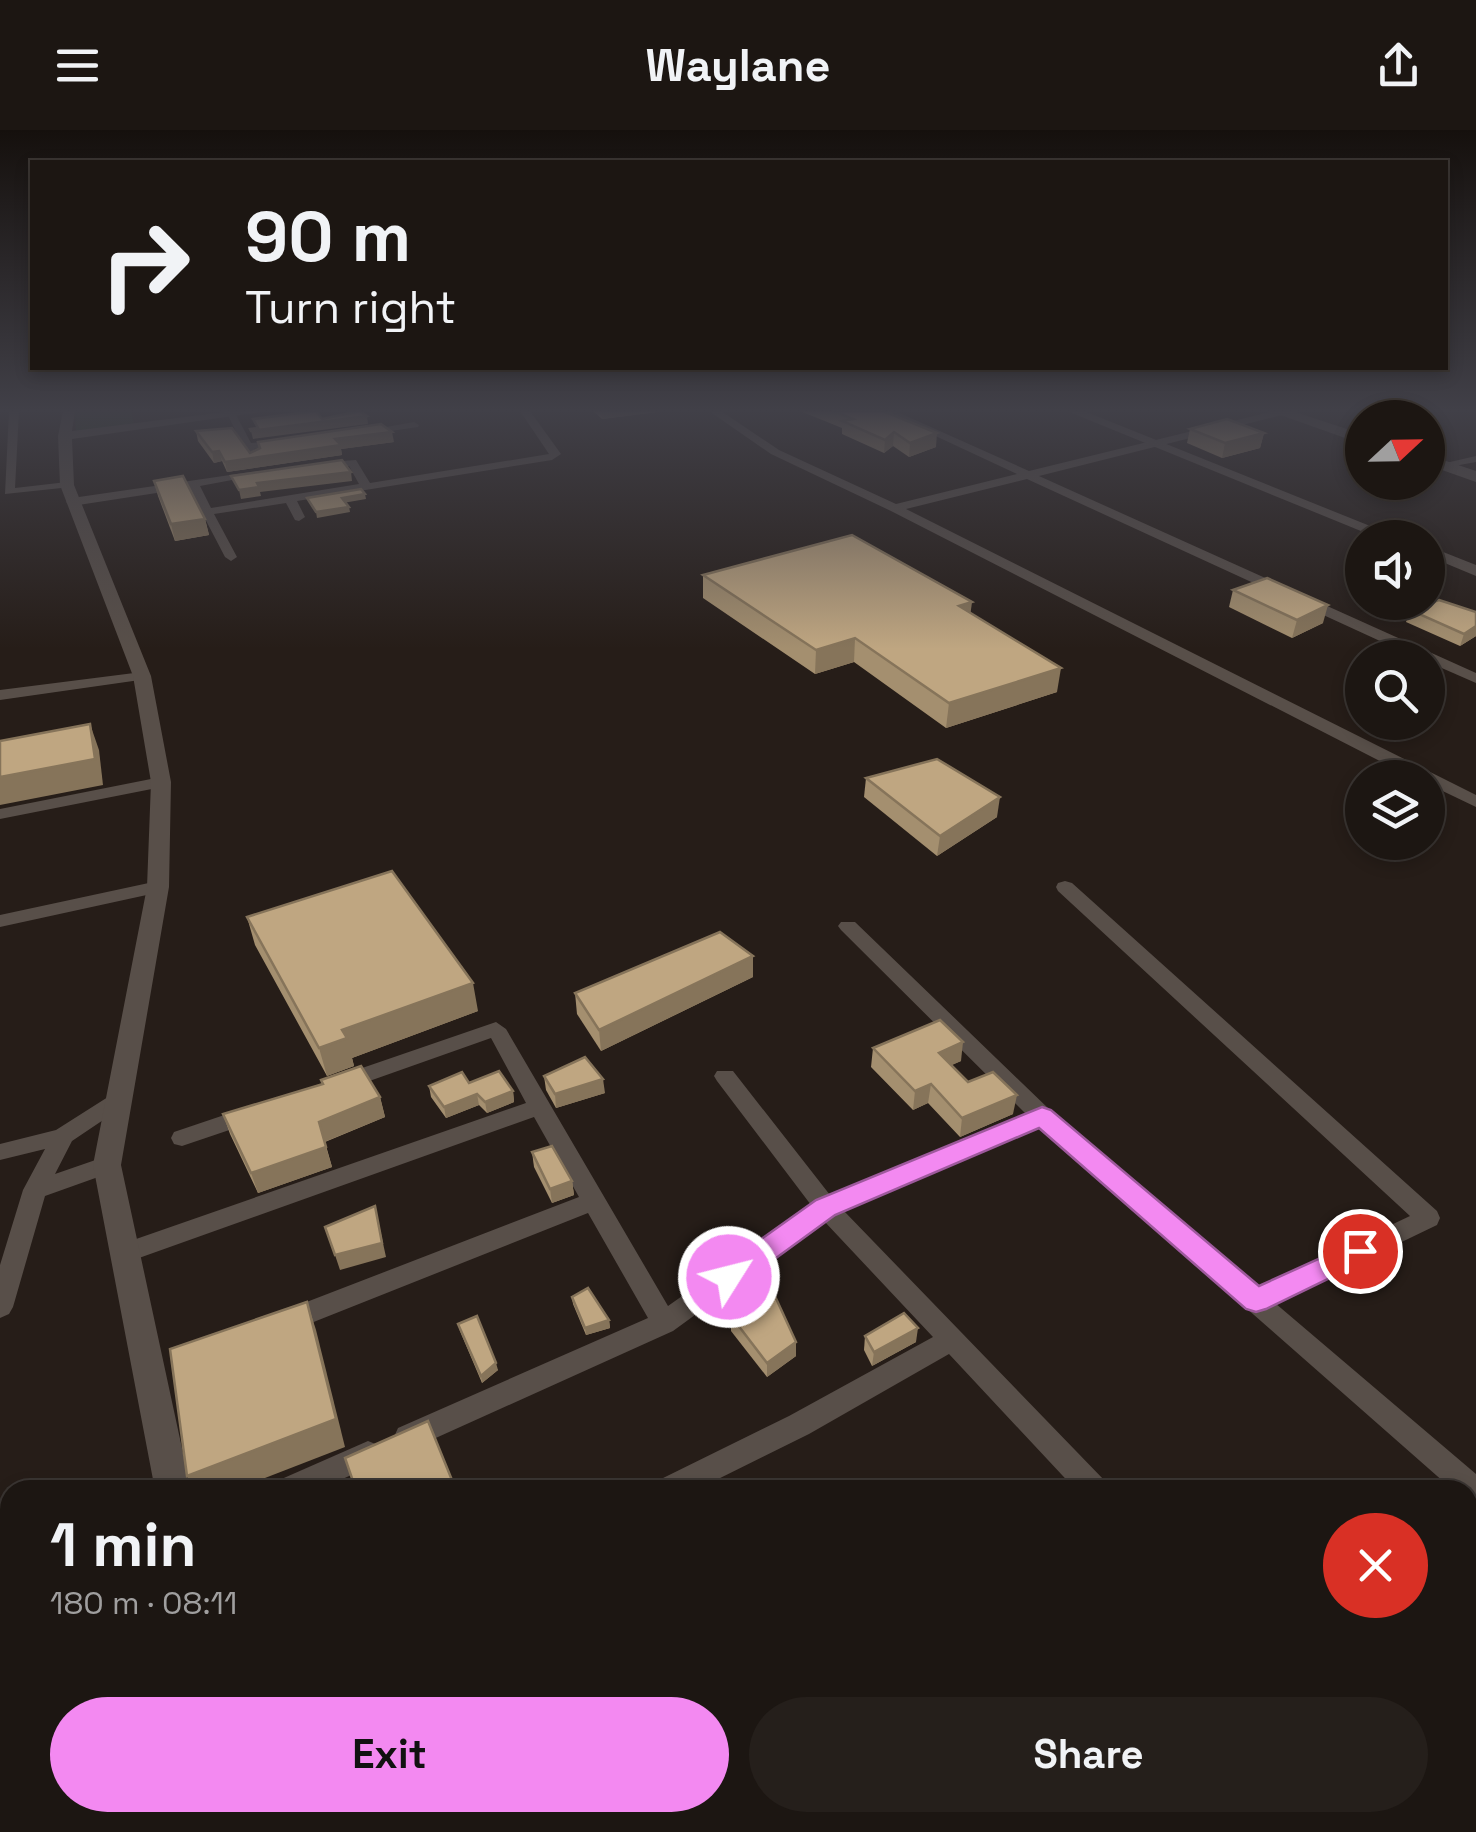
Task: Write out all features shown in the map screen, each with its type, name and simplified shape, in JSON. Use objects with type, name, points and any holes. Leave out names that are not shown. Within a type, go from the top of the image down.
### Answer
[{"type":"street","points":[[70,490],[142,676],[161,782],[158,886],[107,1164],[124,1252],[159,1371],[172,1480]]},
{"type":"street","points":[[4,492],[114,490]]},
{"type":"street","points":[[196,490],[231,557]]},
{"type":"street","points":[[207,512],[338,490]]},
{"type":"street","points":[[857,490],[1392,760]]},
{"type":"street","points":[[895,508],[963,490]]},
{"type":"street","points":[[1063,490],[1476,678]]},
{"type":"street","points":[[1275,490],[1348,520]]},
{"type":"street","points":[[290,498],[298,517]]},
{"type":"street","points":[[1445,558],[1476,570]]},
{"type":"street","points":[[0,695],[142,676]]},
{"type":"street","points":[[0,814],[161,782]]},
{"type":"street","points":[[1445,787],[1476,802]]},
{"type":"street","points":[[0,921],[158,886]]},
{"type":"street","points":[[1065,887],[1134,954],[1188,997],[1428,1218],[1256,1300]]},
{"type":"street","points":[[848,926],[1042,1116],[1462,1480]]},
{"type":"street","points":[[330,1087],[496,1029],[664,1323]]},
{"type":"street","points":[[725,1076],[826,1207],[1085,1480]]},
{"type":"street","points":[[0,1152],[63,1136],[119,1098]]},
{"type":"street","points":[[182,1138],[274,1106]]},
{"type":"street","points":[[124,1252],[538,1107]]},
{"type":"street","points":[[311,1480],[664,1323],[826,1207],[1042,1116]]},
{"type":"street","points":[[0,1306],[8,1254],[63,1136]]},
{"type":"street","points":[[35,1190],[107,1164]]},
{"type":"street","points":[[259,1332],[596,1200]]},
{"type":"street","points":[[687,1480],[799,1425],[952,1340]]},
{"type":"building","points":[[158,490],[190,490],[205,519],[171,524]]},
{"type":"building","points":[[352,490],[365,494],[342,498],[349,507],[316,512],[307,498]]},
{"type":"building","points":[[852,535],[972,602],[959,606],[1061,668],[949,703],[855,638],[816,650],[703,575]]},
{"type":"building","points":[[1267,578],[1328,605],[1297,620],[1233,590]]},
{"type":"building","points":[[1445,602],[1476,612],[1476,626],[1464,634],[1432,620],[1445,620]]},
{"type":"building","points":[[90,724],[95,759],[0,777],[0,741]]},
{"type":"building","points":[[937,759],[1000,797],[940,836],[866,778]]},
{"type":"building","points":[[392,871],[473,983],[342,1030],[347,1038],[319,1048],[247,917]]},
{"type":"building","points":[[720,932],[753,956],[599,1030],[575,993]]},
{"type":"building","points":[[940,1020],[963,1042],[939,1053],[968,1082],[993,1072],[1017,1095],[962,1118],[931,1084],[915,1091],[873,1048]]},
{"type":"building","points":[[585,1057],[603,1079],[555,1094],[544,1076]]},
{"type":"building","points":[[361,1066],[380,1097],[319,1122],[326,1147],[251,1173],[223,1114],[323,1084],[321,1080]]},
{"type":"building","points":[[499,1071],[513,1091],[485,1102],[477,1094],[444,1107],[429,1086],[462,1072],[469,1083]]},
{"type":"building","points":[[552,1146],[572,1181],[550,1189],[532,1152]]},
{"type":"building","points":[[375,1206],[382,1243],[335,1255],[325,1227]]},
{"type":"building","points":[[588,1288],[609,1320],[585,1328],[572,1297]]},
{"type":"building","points":[[774,1294],[796,1342],[767,1363],[731,1316]]},
{"type":"building","points":[[307,1302],[336,1419],[187,1476],[170,1349]]},
{"type":"building","points":[[904,1313],[918,1328],[874,1352],[865,1336]]},
{"type":"building","points":[[477,1316],[496,1363],[481,1376],[458,1324]]},
{"type":"building","points":[[428,1421],[452,1480],[353,1480],[345,1458]]},
{"type":"route","points":[[729,1277],[826,1207],[1042,1116],[1256,1300],[1360,1251]]}]
